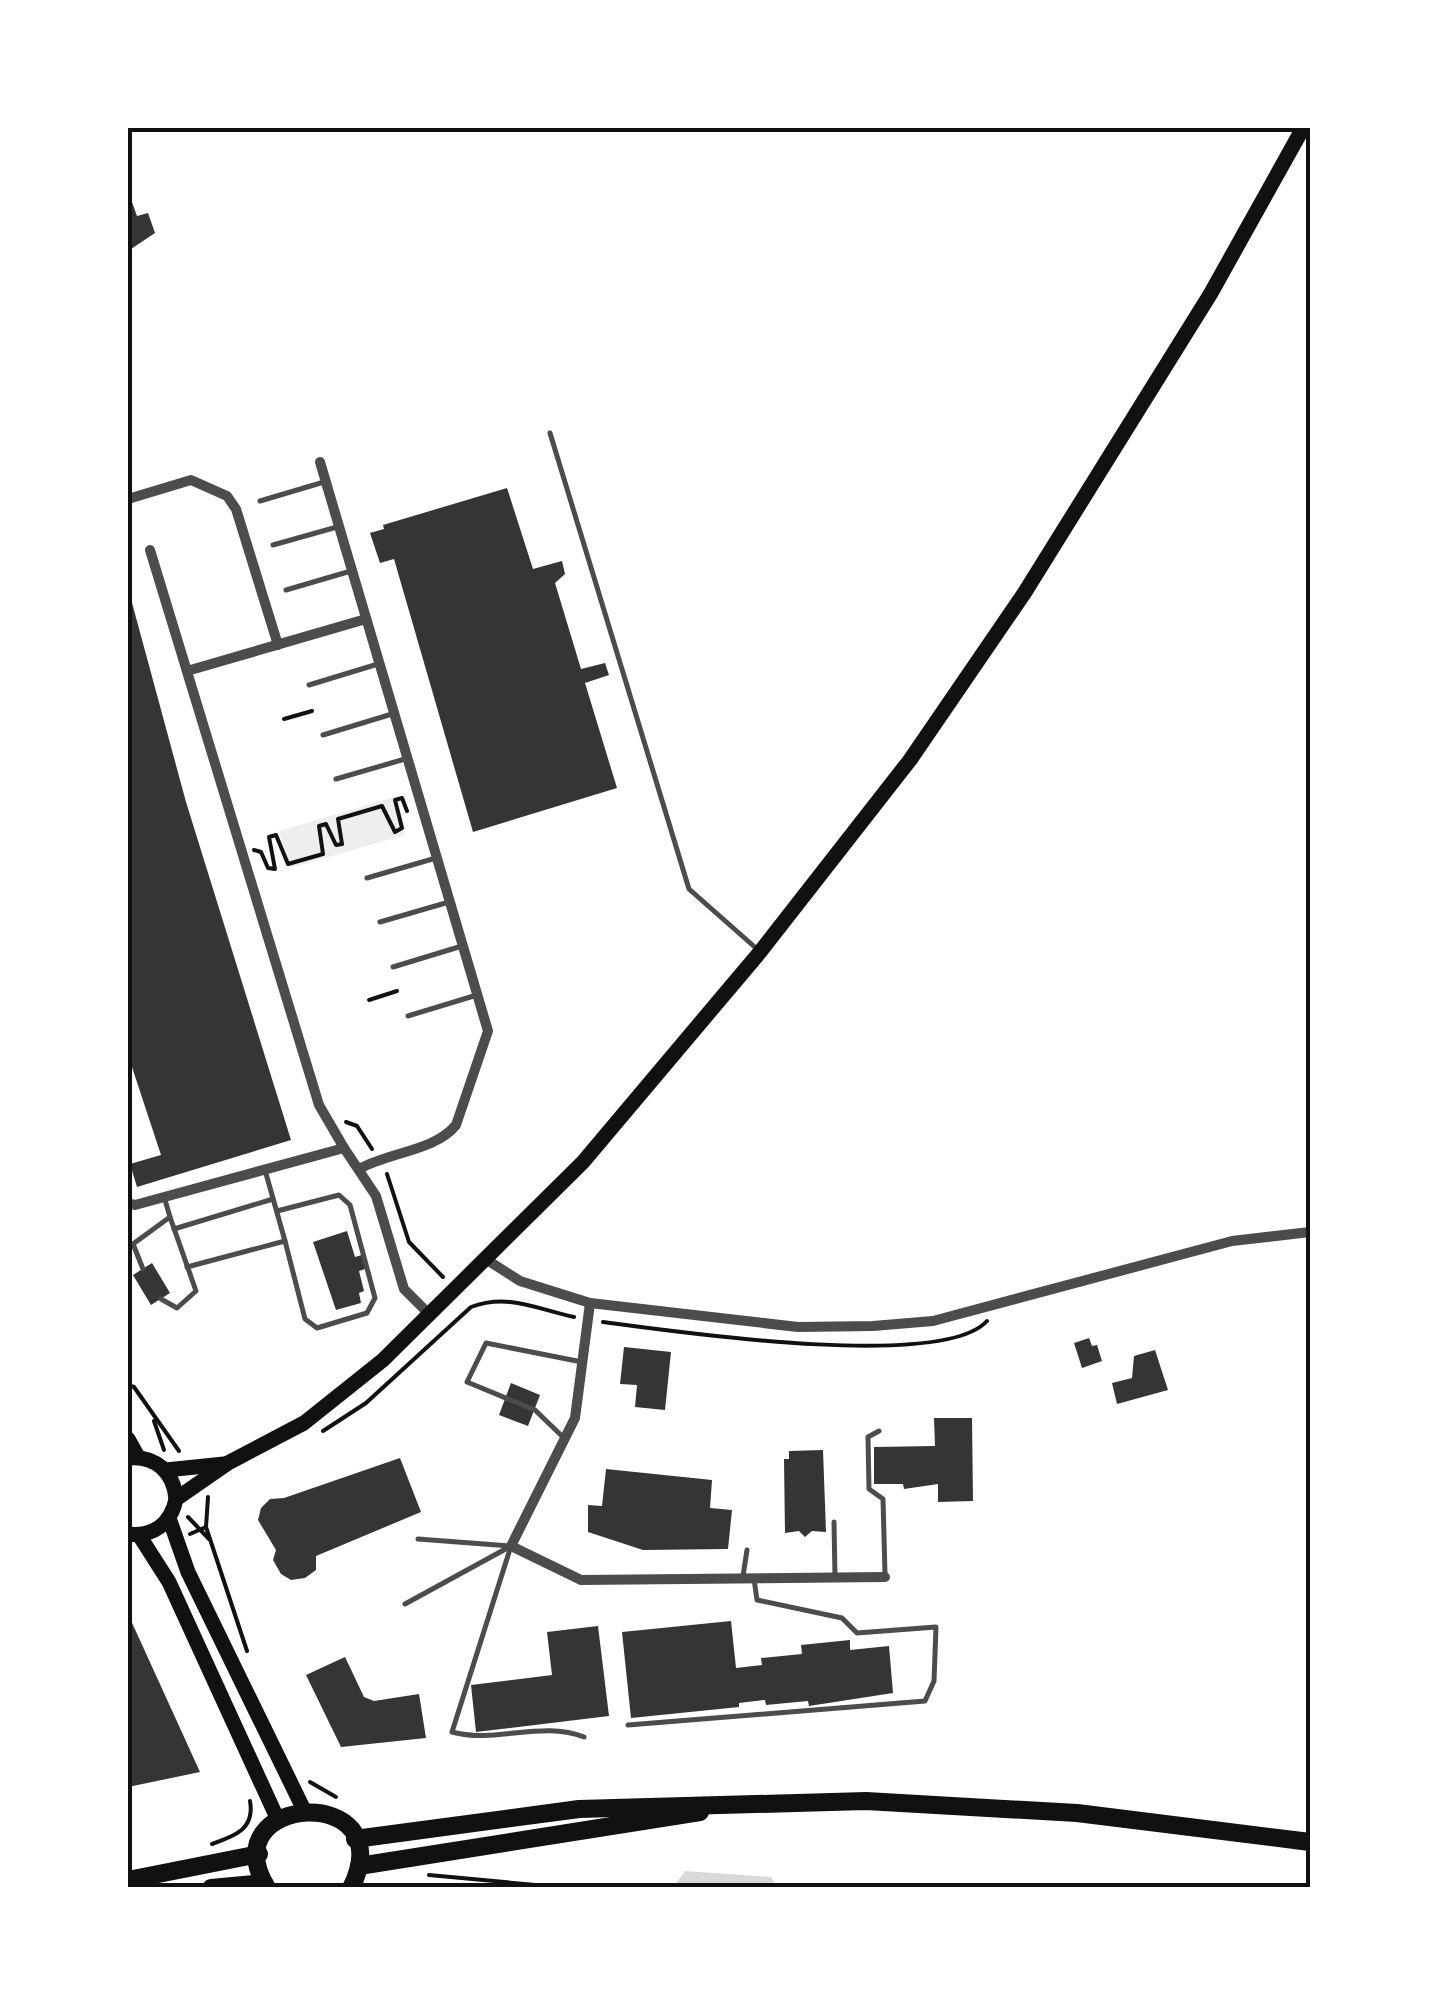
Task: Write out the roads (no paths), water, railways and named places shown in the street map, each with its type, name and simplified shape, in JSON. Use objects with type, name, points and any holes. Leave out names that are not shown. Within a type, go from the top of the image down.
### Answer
[{"type":"main road","points":[[278,1820],[168,1582],[133,1535],[156,1530],[173,1507],[228,1463],[304,1423],[336,1400],[583,1162],[760,952],[910,760],[1025,592],[1211,293],[1304,128]]},
{"type":"main road","points":[[128,1438],[133,1458],[166,1470],[228,1463]]},
{"type":"main road","points":[[166,1470],[188,1572],[304,1810]]},
{"type":"main road","points":[[355,1839],[579,1809],[866,1801],[1058,1812],[1310,1842]]},
{"type":"main road","points":[[359,1866],[730,1806]]},
{"type":"main road","points":[[211,1888],[266,1885],[259,1854],[278,1820],[304,1810],[334,1816],[355,1839],[359,1866],[351,1888]]},
{"type":"main road","points":[[128,1880],[259,1854]]},
{"type":"street","points":[[320,462],[488,1030],[456,1125],[446,1137],[378,1158],[359,1168]]},
{"type":"street","points":[[128,499],[191,480],[227,496],[236,510],[278,644]]},
{"type":"street","points":[[150,550],[315,1093],[332,1128],[376,1196],[404,1289],[428,1314]]},
{"type":"street","points":[[187,672],[366,619]]},
{"type":"street","points":[[128,1203],[164,1197],[344,1148]]},
{"type":"street","points":[[484,1258],[549,1294],[590,1304],[798,1326],[836,1326],[934,1320],[1232,1241],[1310,1232]]},
{"type":"street","points":[[590,1304],[575,1418],[511,1546],[581,1580],[885,1577]]},
{"type":"lane","points":[[550,434],[690,889],[760,952]]},
{"type":"lane","points":[[260,502],[326,482]]},
{"type":"lane","points":[[273,546],[338,526]]},
{"type":"lane","points":[[286,590],[352,570]]},
{"type":"lane","points":[[309,685],[379,664]]},
{"type":"lane","points":[[323,735],[394,714]]},
{"type":"lane","points":[[336,780],[407,758]]},
{"type":"lane","points":[[367,878],[437,857]]},
{"type":"lane","points":[[380,922],[450,901]]},
{"type":"lane","points":[[393,967],[463,946]]},
{"type":"lane","points":[[408,1016],[478,995]]},
{"type":"lane","points":[[265,1170],[306,1318],[317,1328],[367,1313],[375,1298],[350,1205],[339,1195],[277,1211]]},
{"type":"lane","points":[[161,1299],[177,1308],[196,1291],[164,1197]]},
{"type":"lane","points":[[174,1228],[274,1199]]},
{"type":"lane","points":[[142,1269],[133,1244],[170,1217]]},
{"type":"lane","points":[[187,1267],[285,1241]]},
{"type":"lane","points":[[564,1439],[535,1410],[467,1382],[486,1343],[582,1362]]},
{"type":"lane","points":[[879,1431],[868,1436],[866,1462],[869,1489],[883,1499],[885,1577]]},
{"type":"lane","points":[[834,1522],[835,1577]]},
{"type":"lane","points":[[418,1539],[511,1546]]},
{"type":"lane","points":[[406,1604],[511,1546]]},
{"type":"lane","points":[[511,1546],[452,1732],[476,1738],[563,1728],[584,1737]]},
{"type":"lane","points":[[628,1726],[925,1701],[934,1681],[936,1627],[857,1633],[842,1618],[757,1600],[748,1579],[747,1550]]}]
